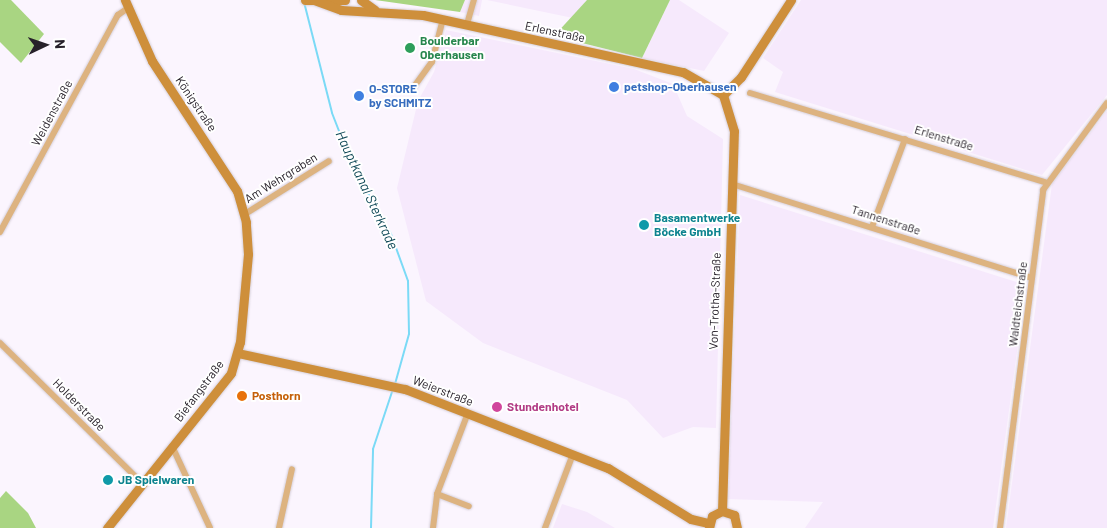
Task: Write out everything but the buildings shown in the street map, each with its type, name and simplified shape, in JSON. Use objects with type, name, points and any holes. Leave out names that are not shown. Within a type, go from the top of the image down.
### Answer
[{"type":"main road","name":"Erlenstraße","points":[[305,0],[345,0]]},
{"type":"main road","name":"Erlenstraße","points":[[314,0],[341,10],[375,10],[443,19],[684,72],[723,95]]},
{"type":"main road","name":"Erlenstraße","points":[[361,0],[375,10]]},
{"type":"main road","points":[[723,95],[741,77],[792,0]]},
{"type":"main road","name":"Königstraße","points":[[127,2],[152,60],[230,177],[245,214]]},
{"type":"main road","name":"Von-Trotha-Straße","points":[[722,510],[733,126],[723,95]]},
{"type":"main road","name":"Biefangstraße","points":[[107,528],[231,373],[238,353],[248,254],[245,214]]},
{"type":"main road","name":"Weierstraße","points":[[238,353],[405,389],[608,468],[691,519],[709,526]]},
{"type":"main road","points":[[709,526],[713,514],[722,510],[734,516],[737,528]]},
{"type":"street","points":[[467,24],[474,0]]},
{"type":"street","name":"Weidenstraße","points":[[0,232],[118,14],[127,2]]},
{"type":"street","points":[[412,88],[432,62],[443,19]]},
{"type":"street","name":"Erlenstraße","points":[[750,93],[1045,182]]},
{"type":"street","points":[[1045,182],[1107,103]]},
{"type":"street","points":[[872,227],[905,139]]},
{"type":"street","name":"Am Wehrgraben","points":[[245,214],[329,161]]},
{"type":"street","name":"Waldteichstraße","points":[[1000,528],[1045,182]]},
{"type":"street","name":"Tannenstraße","points":[[732,184],[1032,278]]},
{"type":"street","name":"Holderstraße","points":[[0,343],[142,484]]},
{"type":"street","points":[[433,528],[437,494],[468,413]]},
{"type":"street","points":[[172,446],[210,528]]},
{"type":"street","points":[[544,528],[573,454]]},
{"type":"street","points":[[279,528],[292,468]]},
{"type":"street","points":[[437,494],[469,506]]},
{"type":"shaded area","points":[[465,0],[482,0],[479,16],[460,12]]},
{"type":"shaded area","points":[[487,0],[587,0],[573,18]]},
{"type":"shaded area","points":[[670,0],[679,0],[729,33],[704,71],[642,58]]},
{"type":"shaded area","points":[[801,0],[1107,0],[1107,95],[1042,175],[775,92],[783,72],[763,58]]},
{"type":"shaded area","name":"Basamentwerke Böcke GmbH","points":[[446,30],[634,69],[673,84],[687,116],[723,139],[716,428],[693,427],[663,438],[627,400],[483,343],[426,301],[397,188],[418,101],[434,72]]},
{"type":"shaded area","points":[[1107,111],[1107,528],[1006,528],[1052,184]]},
{"type":"shaded area","points":[[740,195],[1026,285],[993,528],[805,528],[823,502],[728,499]]},
{"type":"shaded area","points":[[562,504],[587,512],[615,528],[553,528]]},
{"type":"green space","points":[[0,0],[11,0],[44,34],[21,63],[0,42]]},
{"type":"green space","points":[[375,0],[465,0],[460,12]]},
{"type":"green space","points":[[587,0],[670,0],[642,58],[554,36]]},
{"type":"green space","points":[[6,491],[28,513],[36,528],[0,528],[0,498]]},
{"type":"waterway","name":"Hauptkanal Sterkrade","points":[[304,2],[332,113],[353,167],[391,234],[408,281],[409,334],[395,384]]},
{"type":"waterway","name":"Hauptkanal Sterkrade","points":[[371,528],[373,449],[393,389]]},
{"type":"place","name":"Boulderbar Oberhausen","points":[[410,48]]},
{"type":"place","name":"petshop-Oberhausen","points":[[614,87]]},
{"type":"place","name":"O-STORE by SCHMITZ","points":[[359,96]]},
{"type":"place","name":"Basamentwerke Böcke GmbH","points":[[644,225]]},
{"type":"place","name":"Posthorn","points":[[242,396]]},
{"type":"place","name":"Stundenhotel","points":[[497,407]]},
{"type":"place","name":"JB Spielwaren","points":[[108,480]]}]
